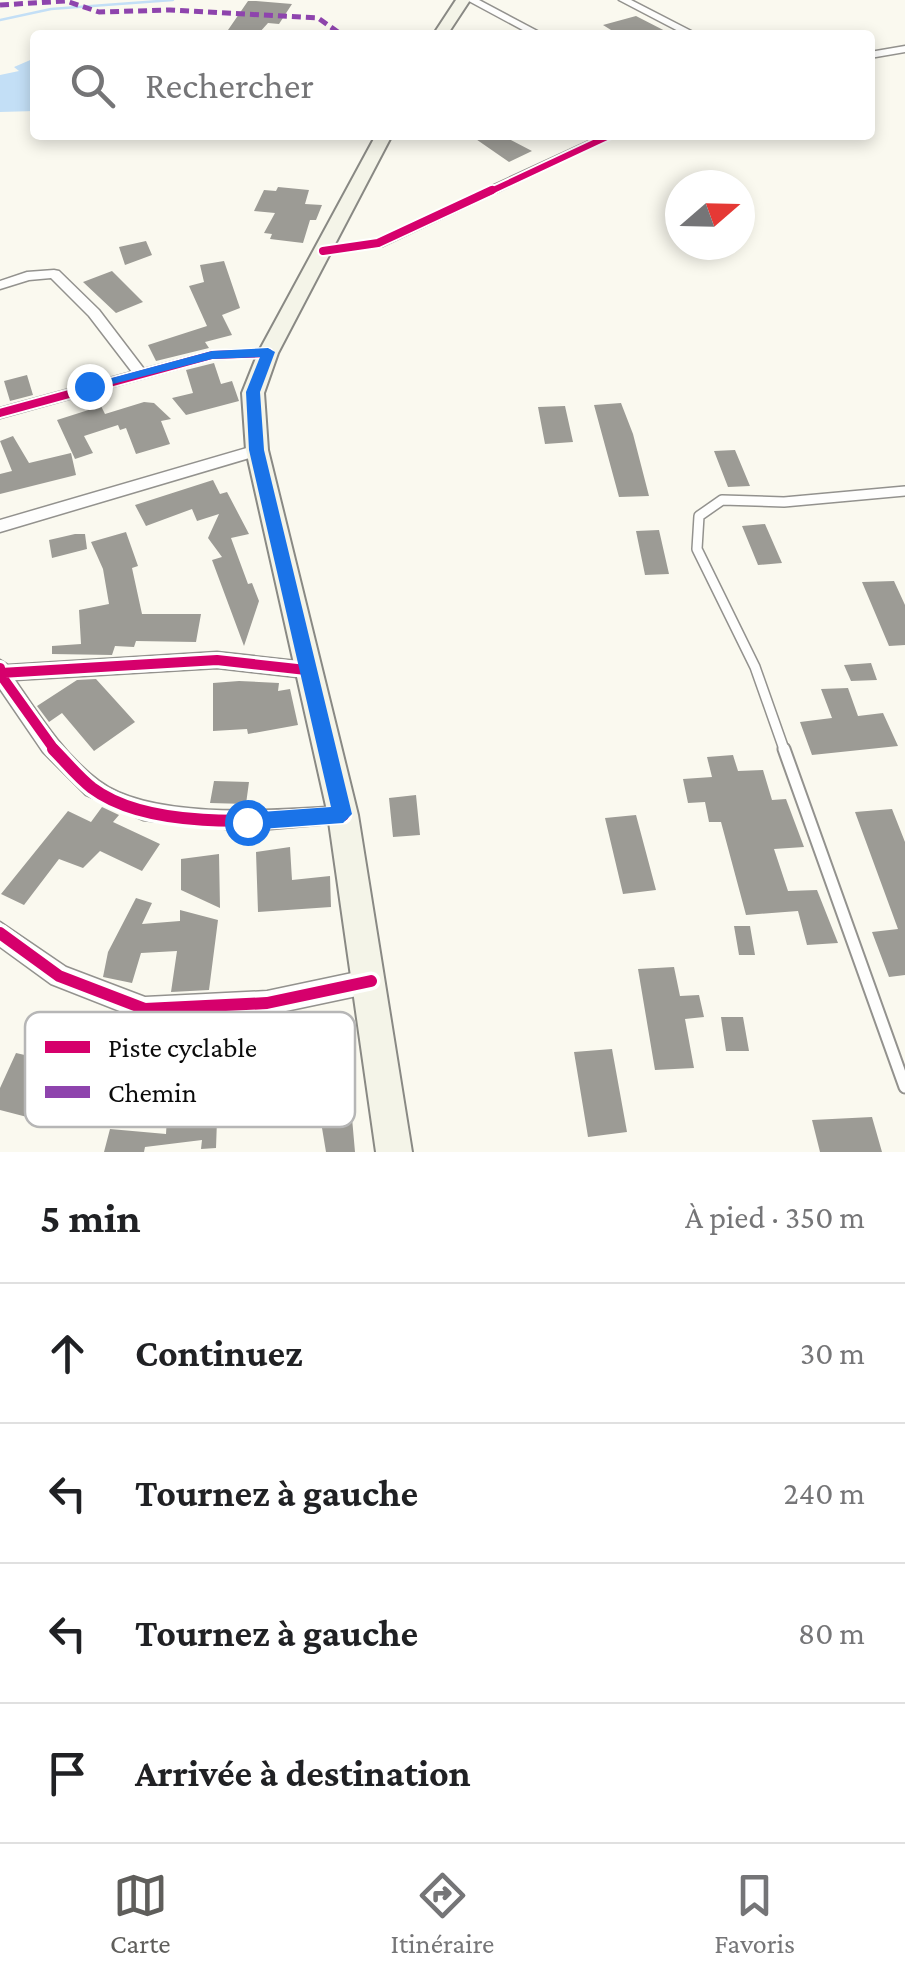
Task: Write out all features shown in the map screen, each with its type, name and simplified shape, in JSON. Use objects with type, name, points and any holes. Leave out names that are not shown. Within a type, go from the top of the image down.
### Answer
[{"type":"main road","points":[[443,30],[463,0]]},
{"type":"main road","points":[[381,140],[268,352],[253,392],[256,450],[343,814],[394,1152]]},
{"type":"street","points":[[472,0],[530,30]]},
{"type":"street","points":[[627,0],[684,30]]},
{"type":"street","points":[[875,54],[905,48]]},
{"type":"street","points":[[323,251],[378,243],[599,140]]},
{"type":"street","points":[[0,286],[27,276],[54,274],[94,314],[140,373]]},
{"type":"street","points":[[0,414],[212,355],[268,352]]},
{"type":"street","points":[[0,526],[256,450]]},
{"type":"street","points":[[0,672],[217,660],[306,670]]},
{"type":"street","points":[[0,672],[50,746],[93,790],[144,811],[247,822],[343,814]]},
{"type":"street","points":[[0,933],[59,976],[145,1010],[267,1003],[371,981]]},
{"type":"lane","points":[[905,491],[784,502],[722,500],[698,516],[698,549],[754,667],[905,1087]]},
{"type":"water","points":[[30,60],[30,111],[0,112],[0,75],[19,71],[14,67]]},
{"type":"building","points":[[248,1],[292,4],[279,24],[268,23],[262,30],[228,30]]},
{"type":"building","points":[[636,16],[663,30],[611,30],[603,25]]},
{"type":"building","points":[[477,140],[511,140],[532,151],[509,162]]},
{"type":"building","points":[[278,187],[309,190],[305,204],[322,205],[316,220],[310,220],[303,243],[270,239],[272,234],[264,233],[275,213],[254,211],[264,190],[276,191]]},
{"type":"building","points":[[146,241],[152,255],[125,265],[119,247]]},
{"type":"building","points":[[224,261],[240,308],[222,315],[232,335],[205,342],[209,348],[156,361],[148,345],[207,326],[189,286],[204,282],[200,265]]},
{"type":"building","points":[[112,271],[143,302],[116,313],[83,282]]},
{"type":"building","points":[[214,363],[221,384],[232,381],[239,401],[186,415],[172,398],[193,393],[186,370]]},
{"type":"building","points":[[27,375],[33,395],[10,401],[4,381]]},
{"type":"building","points":[[144,402],[154,403],[171,419],[161,421],[170,444],[136,454],[126,428],[120,430],[118,425],[84,436],[93,453],[75,459],[57,420],[101,406],[105,414]]},
{"type":"building","points":[[621,403],[649,496],[619,497],[594,405]]},
{"type":"building","points":[[565,406],[573,442],[545,444],[538,407]]},
{"type":"building","points":[[13,436],[29,463],[71,453],[76,475],[0,494],[0,474],[12,471],[0,441]]},
{"type":"building","points":[[735,450],[750,486],[728,487],[714,451]]},
{"type":"building","points":[[213,480],[220,494],[227,492],[249,534],[231,538],[248,584],[252,583],[259,601],[244,646],[212,560],[222,557],[208,538],[219,514],[197,521],[192,509],[146,526],[135,505]]},
{"type":"building","points":[[765,524],[782,563],[758,565],[742,526]]},
{"type":"building","points":[[659,530],[669,574],[645,575],[636,531]]},
{"type":"building","points":[[126,532],[138,566],[132,568],[142,614],[201,614],[196,642],[136,641],[134,647],[115,646],[112,655],[52,654],[52,646],[81,644],[79,610],[109,604],[103,569],[91,542]]},
{"type":"building","points":[[85,534],[87,549],[52,558],[49,540]]},
{"type":"building","points":[[894,581],[905,605],[905,645],[889,646],[862,582]]},
{"type":"building","points":[[871,663],[877,680],[851,681],[844,665]]},
{"type":"building","points":[[96,679],[135,722],[94,751],[62,713],[49,722],[37,706],[77,680]]},
{"type":"building","points":[[213,683],[279,683],[278,691],[290,689],[298,725],[248,734],[247,729],[213,731]]},
{"type":"building","points":[[848,688],[858,716],[883,713],[898,746],[812,755],[800,722],[832,718],[821,689]]},
{"type":"building","points":[[733,755],[738,771],[763,770],[772,800],[786,799],[804,847],[774,849],[788,891],[817,890],[838,943],[807,945],[798,911],[746,915],[721,822],[709,822],[705,802],[688,803],[683,779],[712,777],[707,757]]},
{"type":"building","points":[[214,781],[249,782],[246,804],[210,803]]},
{"type":"building","points":[[416,795],[420,835],[393,837],[389,798]]},
{"type":"building","points":[[102,807],[119,815],[113,822],[160,844],[142,871],[100,851],[83,868],[59,859],[24,905],[1,894],[68,811],[91,822]]},
{"type":"building","points":[[892,809],[905,842],[905,975],[889,977],[872,932],[898,929],[855,812]]},
{"type":"building","points":[[636,815],[656,890],[623,894],[605,818]]},
{"type":"building","points":[[290,847],[292,880],[330,876],[331,907],[258,912],[256,852]]},
{"type":"building","points":[[219,854],[220,908],[181,890],[181,859]]},
{"type":"building","points":[[136,898],[152,903],[142,924],[180,921],[180,910],[218,920],[209,990],[171,992],[177,951],[141,953],[132,983],[103,977],[108,952]]},
{"type":"building","points":[[734,926],[750,926],[755,955],[739,955]]},
{"type":"building","points":[[674,967],[680,996],[699,995],[704,1017],[685,1019],[694,1068],[655,1070],[638,969]]},
{"type":"building","points":[[721,1017],[743,1017],[749,1051],[726,1051]]},
{"type":"building","points":[[612,1049],[627,1132],[588,1137],[574,1052]]},
{"type":"building","points":[[16,1053],[25,1055],[25,1116],[0,1110],[0,1088]]},
{"type":"building","points":[[872,1117],[882,1152],[820,1152],[812,1120]]},
{"type":"building","points":[[166,1127],[217,1127],[216,1148],[201,1149],[202,1140],[145,1147],[144,1152],[104,1152],[110,1129],[166,1134]]},
{"type":"building","points":[[322,1127],[353,1127],[355,1152],[326,1152]]},
{"type":"waterway","points":[[0,20],[51,9],[173,0]]},
{"type":"marked path","points":[[0,5],[66,1],[99,12],[170,10],[318,18],[335,30]]},
{"type":"cycle path","points":[[323,251],[378,243],[600,140]]},
{"type":"cycle path","points":[[0,413],[212,355],[268,353]]},
{"type":"cycle path","points":[[0,668],[1,673],[217,660],[306,670]]},
{"type":"cycle path","points":[[0,674],[50,746],[93,789],[143,811],[247,822],[343,815]]},
{"type":"cycle path","points":[[0,933],[59,976],[145,1009],[267,1003],[371,981]]},
{"type":"route","points":[[89,386],[212,355],[268,352],[253,392],[256,450],[343,814],[247,822]]}]
